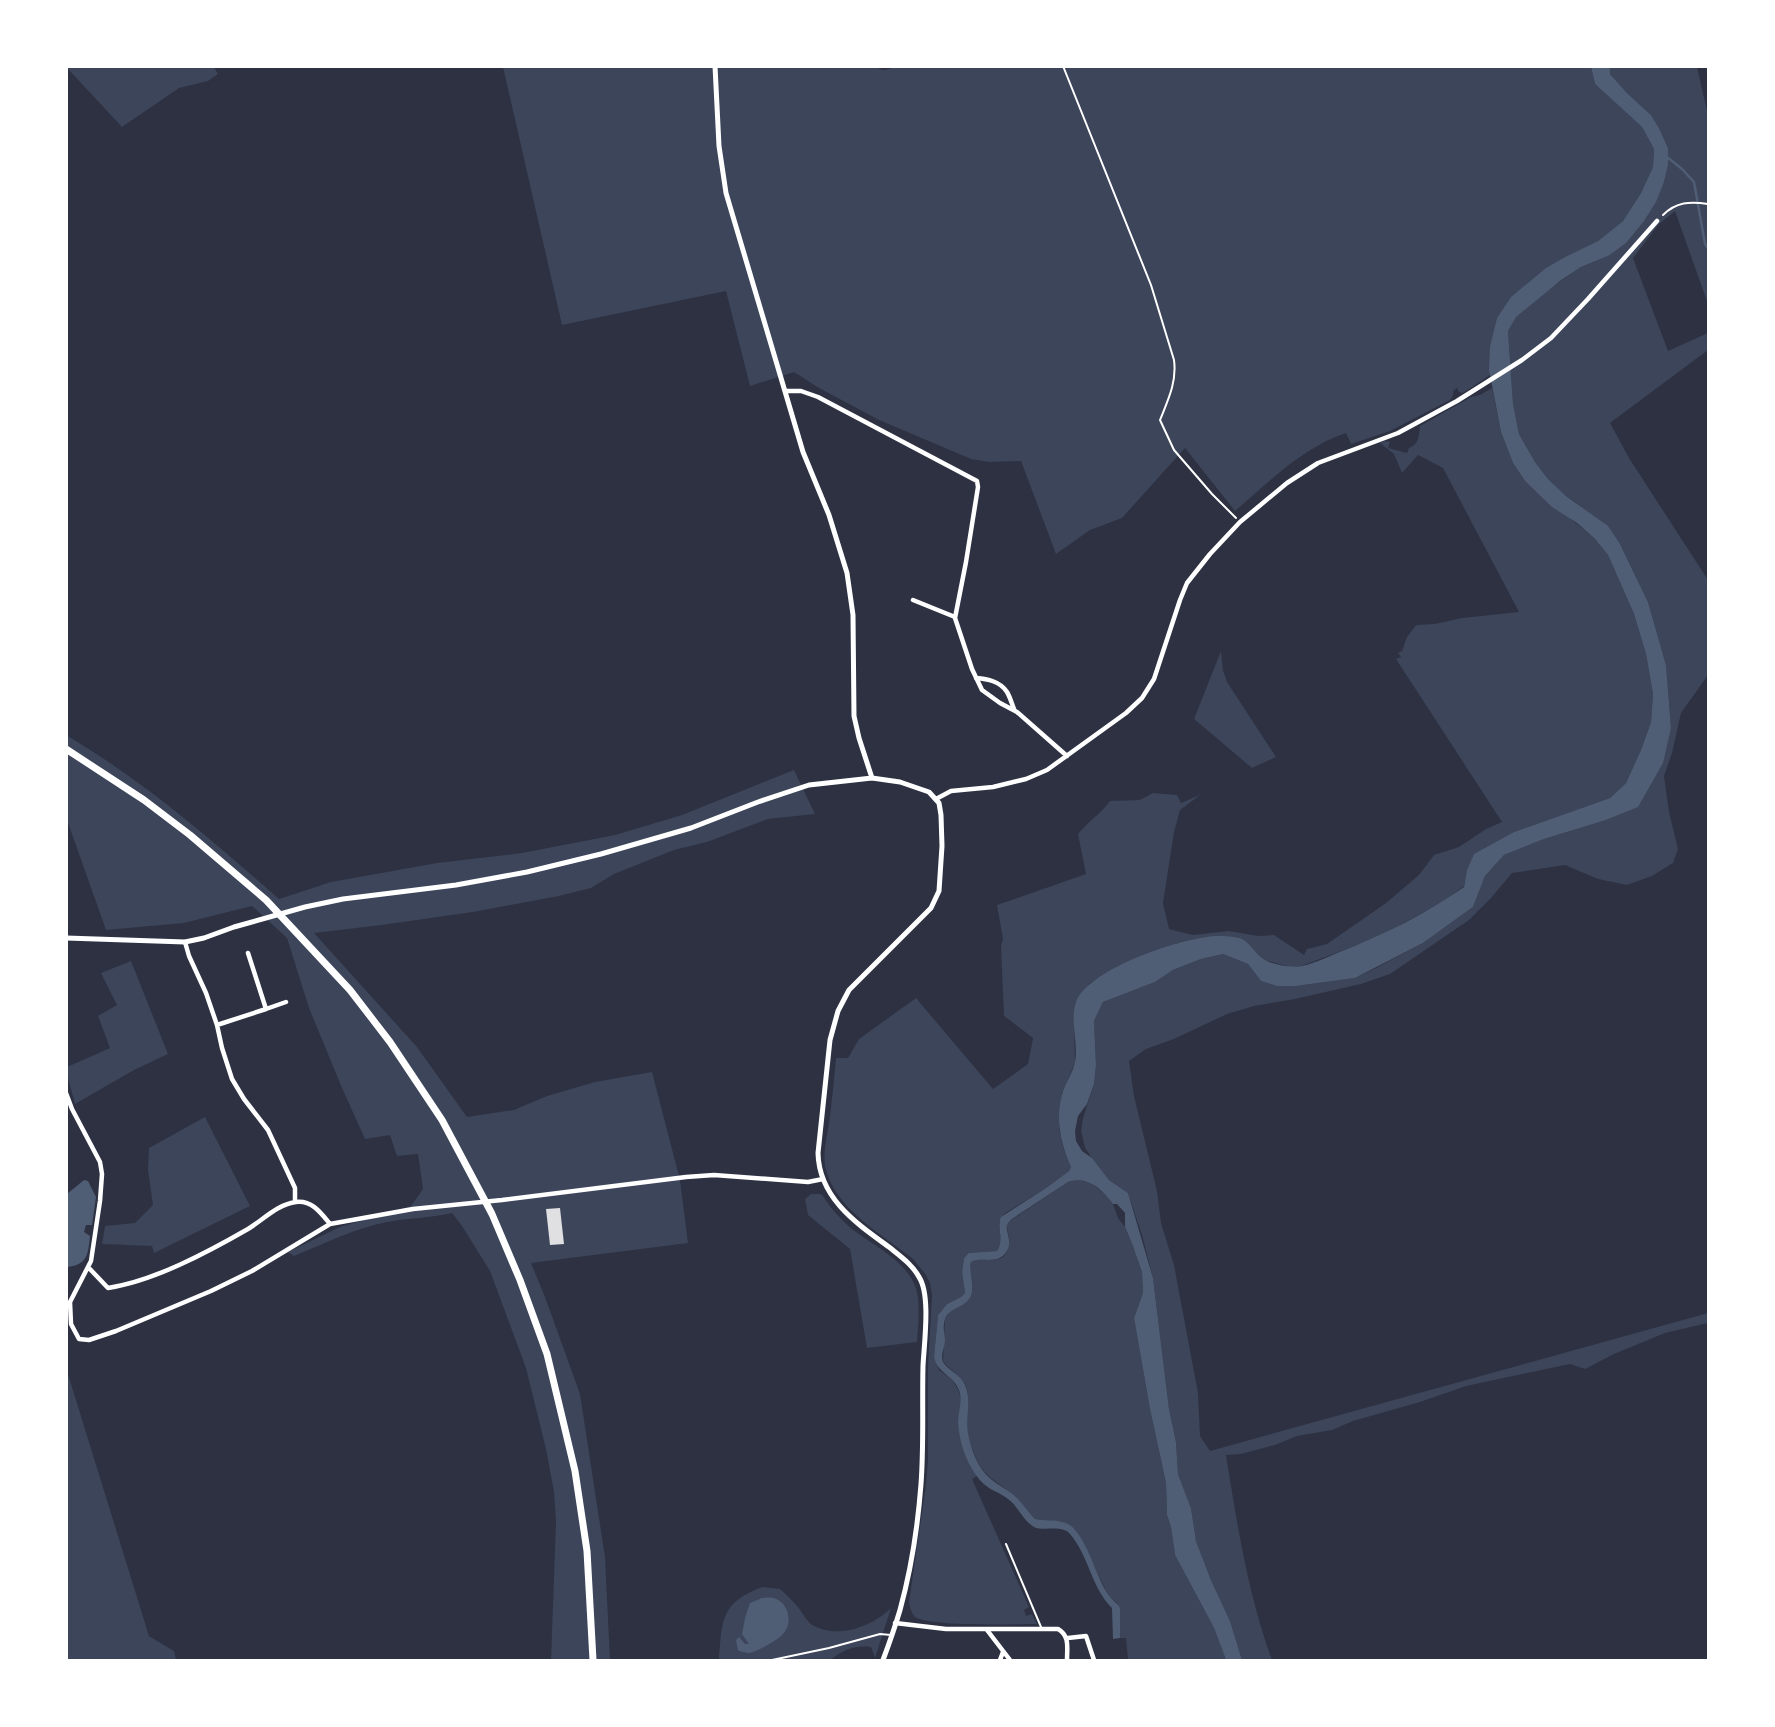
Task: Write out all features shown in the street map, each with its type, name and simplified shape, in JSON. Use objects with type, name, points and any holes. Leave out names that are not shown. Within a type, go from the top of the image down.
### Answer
[{"type":"highway","points":[[66,749],[144,800],[266,900],[350,990],[390,1042],[442,1120],[492,1214],[547,1354],[575,1471],[587,1551],[593,1661]]},
{"type":"street","points":[[715,66],[719,146],[726,193],[803,452],[829,515],[847,573],[853,615],[854,716],[872,778]]},
{"type":"street","points":[[936,799],[951,791],[993,787],[1026,779],[1047,770],[1126,713],[1142,698],[1154,679],[1187,583],[1240,522],[1287,483],[1318,463],[1398,433],[1457,401],[1522,360],[1550,338],[1588,299],[1657,221]]},
{"type":"street","points":[[786,391],[801,391],[818,397],[976,481],[978,487],[955,617],[975,678],[982,690],[1017,712]]},
{"type":"street","points":[[913,600],[955,617]]},
{"type":"street","points":[[975,678],[999,684],[1007,692],[1013,708],[1067,756]]},
{"type":"street","points":[[66,938],[184,942],[342,899],[456,885],[527,872],[691,828],[809,785],[872,778],[900,782],[929,792],[939,803],[941,815],[940,891],[931,908],[918,923],[849,990],[839,1007],[833,1024],[818,1153],[818,1166],[835,1201],[852,1219],[908,1263],[921,1279],[926,1304],[921,1485],[905,1587],[883,1661]]},
{"type":"street","points":[[184,942],[206,993],[232,1079],[268,1130],[295,1188],[295,1202]]},
{"type":"street","points":[[248,953],[266,1009]]},
{"type":"street","points":[[217,1025],[286,1002]]},
{"type":"street","points":[[66,1093],[100,1162],[102,1174],[91,1261],[70,1301],[71,1324],[79,1339],[89,1340],[127,1327],[211,1291],[252,1271],[330,1224],[413,1209],[686,1177],[714,1175],[808,1182],[823,1179]]},
{"type":"street","points":[[88,1266],[108,1289],[127,1286],[219,1246],[278,1209],[295,1202],[315,1206],[330,1224]]},
{"type":"street","points":[[895,1623],[987,1630],[1058,1629],[1068,1638],[1067,1661]]},
{"type":"street","points":[[987,1630],[1010,1661]]},
{"type":"street","points":[[1068,1638],[1086,1636],[1094,1661]]},
{"type":"street","points":[[1000,1661],[1003,1653]]},
{"type":"lane","points":[[1006,1544],[1041,1628]]},
{"type":"lane","points":[[772,1661],[880,1634],[892,1635]]},
{"type":"path","points":[[1063,66],[1152,285],[1174,360],[1175,383],[1160,420],[1174,450],[1240,522]]},
{"type":"path","points":[[1657,221],[1668,210],[1681,203],[1709,204]]},
{"type":"shaded area","points":[[67,66],[214,67],[218,74],[208,81],[179,88],[122,127],[69,70],[67,71]]},
{"type":"shaded area","points":[[876,66],[883,70],[897,66],[1591,67],[1595,84],[1642,127],[1654,149],[1653,167],[1641,193],[1623,221],[1598,241],[1567,256],[1490,347],[1490,375],[1463,393],[1457,388],[1450,400],[1390,431],[1351,444],[1346,433],[1330,439],[1287,466],[1235,511],[1185,448],[1122,518],[1090,530],[1056,554],[1021,461],[989,462],[971,459],[879,420],[794,372],[750,386],[726,291],[562,325],[503,67]]},
{"type":"shaded area","points":[[1591,67],[1610,67],[1610,74],[1651,115],[1668,148],[1668,165],[1656,202],[1626,243],[1608,256],[1581,267],[1560,281],[1516,317],[1508,331],[1513,404],[1519,434],[1535,462],[1566,496],[1608,526],[1620,544],[1648,602],[1666,665],[1671,728],[1663,763],[1638,807],[1504,855],[1485,876],[1473,907],[1423,943],[1355,978],[1277,986],[1261,981],[1248,964],[1223,954],[1173,970],[1155,982],[1103,1002],[1094,1021],[1094,1084],[1087,1104],[1078,1116],[1076,1141],[1109,1180],[1128,1193],[1153,1278],[1178,1474],[1191,1508],[1196,1541],[1230,1621],[1242,1660],[1226,1660],[1214,1628],[1175,1555],[1167,1515],[1166,1483],[1134,1318],[1143,1293],[1142,1272],[1125,1227],[1125,1213],[1117,1204],[1113,1204],[1094,1185],[1075,1180],[1012,1219],[1007,1226],[1009,1244],[1003,1256],[971,1262],[971,1295],[966,1303],[945,1318],[942,1357],[945,1365],[961,1378],[965,1385],[968,1397],[969,1439],[976,1459],[987,1476],[1014,1495],[1035,1519],[1064,1522],[1080,1536],[1102,1584],[1120,1608],[1120,1638],[1113,1639],[1112,1608],[1099,1591],[1082,1552],[1070,1534],[1062,1529],[1034,1527],[1012,1502],[985,1485],[970,1465],[959,1430],[959,1390],[938,1367],[934,1357],[938,1315],[947,1304],[965,1293],[962,1272],[964,1258],[969,1253],[997,1251],[1001,1217],[1046,1188],[1071,1167],[1064,1150],[1059,1114],[1063,1091],[1076,1058],[1074,1010],[1084,989],[1099,977],[1164,947],[1221,936],[1242,939],[1262,958],[1276,964],[1297,967],[1307,965],[1405,922],[1464,887],[1474,854],[1514,832],[1610,798],[1626,783],[1651,722],[1653,694],[1646,654],[1634,614],[1608,555],[1595,539],[1552,507],[1525,481],[1513,463],[1501,432],[1489,370],[1490,347],[1497,318],[1511,297],[1546,268],[1598,241],[1623,221],[1641,193],[1653,167],[1654,149],[1642,127],[1595,84]]},
{"type":"shaded area","points":[[1610,67],[1697,67],[1708,115],[1708,304],[1675,211],[1659,224],[1633,258],[1668,351],[1708,333],[1708,350],[1610,423],[1629,458],[1708,580],[1708,675],[1681,713],[1664,776],[1678,849],[1673,863],[1652,876],[1627,885],[1598,879],[1565,865],[1512,873],[1469,920],[1390,974],[1361,984],[1227,1014],[1146,1049],[1129,1061],[1134,1096],[1157,1191],[1161,1223],[1174,1265],[1198,1393],[1200,1436],[1210,1451],[1708,1313],[1708,1323],[1665,1333],[1585,1369],[1570,1364],[1466,1386],[1332,1430],[1297,1436],[1241,1454],[1226,1455],[1250,1584],[1272,1660],[1242,1660],[1230,1621],[1196,1541],[1191,1508],[1178,1474],[1153,1278],[1142,1235],[1128,1193],[1109,1180],[1098,1167],[1085,1148],[1081,1131],[1094,1084],[1094,1021],[1103,1002],[1155,982],[1173,970],[1223,954],[1248,964],[1261,981],[1277,986],[1355,978],[1376,968],[1423,943],[1473,907],[1485,876],[1504,855],[1544,839],[1603,821],[1671,728],[1666,665],[1648,602],[1620,544],[1548,479],[1535,462],[1519,434],[1513,404],[1508,331],[1516,316],[1535,299],[1581,267],[1608,256],[1664,182],[1668,148],[1659,128],[1651,115],[1610,74]]},
{"type":"shaded area","points":[[1492,388],[1501,432],[1513,463],[1525,481],[1595,539],[1608,555],[1634,614],[1646,654],[1653,694],[1651,722],[1626,783],[1610,798],[1514,832],[1467,870],[1464,886],[1444,901],[1376,938],[1301,966],[1290,967],[1178,943],[1117,967],[1090,983],[1077,1001],[1074,1019],[1075,1063],[1062,1093],[1059,1129],[1071,1167],[1046,1188],[1004,1214],[999,1223],[1001,1242],[997,1251],[970,1253],[964,1258],[962,1272],[965,1293],[947,1304],[938,1315],[934,1357],[939,1370],[952,1380],[958,1389],[961,1399],[958,1423],[960,1436],[964,1451],[977,1476],[972,1479],[1029,1607],[1024,1610],[1026,1616],[1032,1614],[1037,1624],[954,1624],[915,1617],[909,1602],[928,1459],[928,1366],[932,1296],[926,1275],[913,1259],[849,1208],[830,1181],[824,1155],[836,1058],[848,1058],[859,1039],[916,998],[993,1089],[1028,1064],[1033,1038],[1004,1016],[1003,939],[997,905],[1086,874],[1078,834],[1110,801],[1140,800],[1153,793],[1177,795],[1181,803],[1200,795],[1180,810],[1174,832],[1163,903],[1169,929],[1193,935],[1229,931],[1258,936],[1274,935],[1304,955],[1307,949],[1327,944],[1386,903],[1419,875],[1434,855],[1459,847],[1502,822],[1396,659],[1401,657],[1398,653],[1402,651],[1407,637],[1416,625],[1519,612],[1443,468],[1418,455],[1402,473],[1394,454],[1380,443],[1390,442],[1388,448],[1407,453],[1417,442],[1420,426]]},
{"type":"shaded area","points":[[1221,651],[1227,682],[1276,757],[1252,768],[1194,719]]},
{"type":"shaded area","points":[[66,735],[150,792],[203,833],[279,899],[331,882],[437,863],[522,853],[615,835],[682,815],[794,770],[815,814],[768,819],[707,842],[674,850],[614,874],[591,888],[559,896],[473,912],[314,933],[417,1047],[467,1117],[514,1110],[547,1096],[595,1082],[652,1072],[680,1180],[688,1243],[531,1263],[580,1394],[605,1557],[610,1660],[551,1660],[556,1522],[554,1492],[526,1368],[490,1271],[452,1213],[375,1225],[294,1256],[288,1252],[340,1227],[411,1206],[423,1189],[418,1154],[397,1156],[390,1135],[365,1139],[309,1008],[287,938],[252,906],[184,923],[106,930],[67,820]]},
{"type":"shaded area","points":[[131,961],[168,1054],[75,1104],[67,1067],[110,1048],[98,1016],[117,1005],[101,973]]},
{"type":"shaded area","points":[[205,1117],[250,1206],[154,1253],[152,1246],[102,1244],[105,1226],[135,1223],[153,1205],[148,1170],[149,1148]]},
{"type":"shaded area","points":[[84,1180],[88,1181],[96,1197],[92,1225],[86,1225],[84,1232],[90,1236],[89,1248],[83,1261],[67,1267],[67,1194]]},
{"type":"shaded area","points":[[1075,1180],[1090,1182],[1108,1197],[1125,1227],[1142,1272],[1143,1293],[1134,1318],[1166,1483],[1167,1515],[1175,1555],[1214,1628],[1226,1660],[1128,1660],[1126,1638],[1120,1638],[1117,1603],[1108,1595],[1085,1547],[1073,1529],[1063,1522],[1035,1519],[1017,1498],[988,1475],[980,1465],[967,1430],[967,1389],[960,1377],[943,1361],[945,1319],[950,1311],[965,1303],[973,1290],[971,1262],[1003,1257],[1007,1253],[1009,1243],[1007,1223]]},
{"type":"shaded area","points":[[811,1194],[823,1196],[847,1224],[906,1270],[916,1288],[918,1301],[917,1342],[867,1348],[850,1249],[808,1215],[805,1199]]},
{"type":"shaded area","points":[[67,1371],[149,1636],[174,1651],[176,1660],[67,1660]]},
{"type":"shaded area","points":[[762,1587],[780,1589],[809,1622],[824,1630],[855,1629],[875,1620],[891,1608],[875,1658],[871,1647],[859,1647],[840,1653],[830,1660],[719,1660],[726,1615],[738,1600]]},
{"type":"shaded area","points":[[762,1598],[778,1600],[786,1608],[789,1619],[786,1629],[777,1639],[757,1650],[749,1653],[738,1650],[736,1640],[739,1637],[745,1644],[749,1644],[742,1634],[750,1603]]},
{"type":"building","points":[[560,1208],[564,1244],[550,1245],[546,1209]]},
{"type":"waterway","points":[[1667,157],[1694,182],[1705,244],[1708,248]]}]
